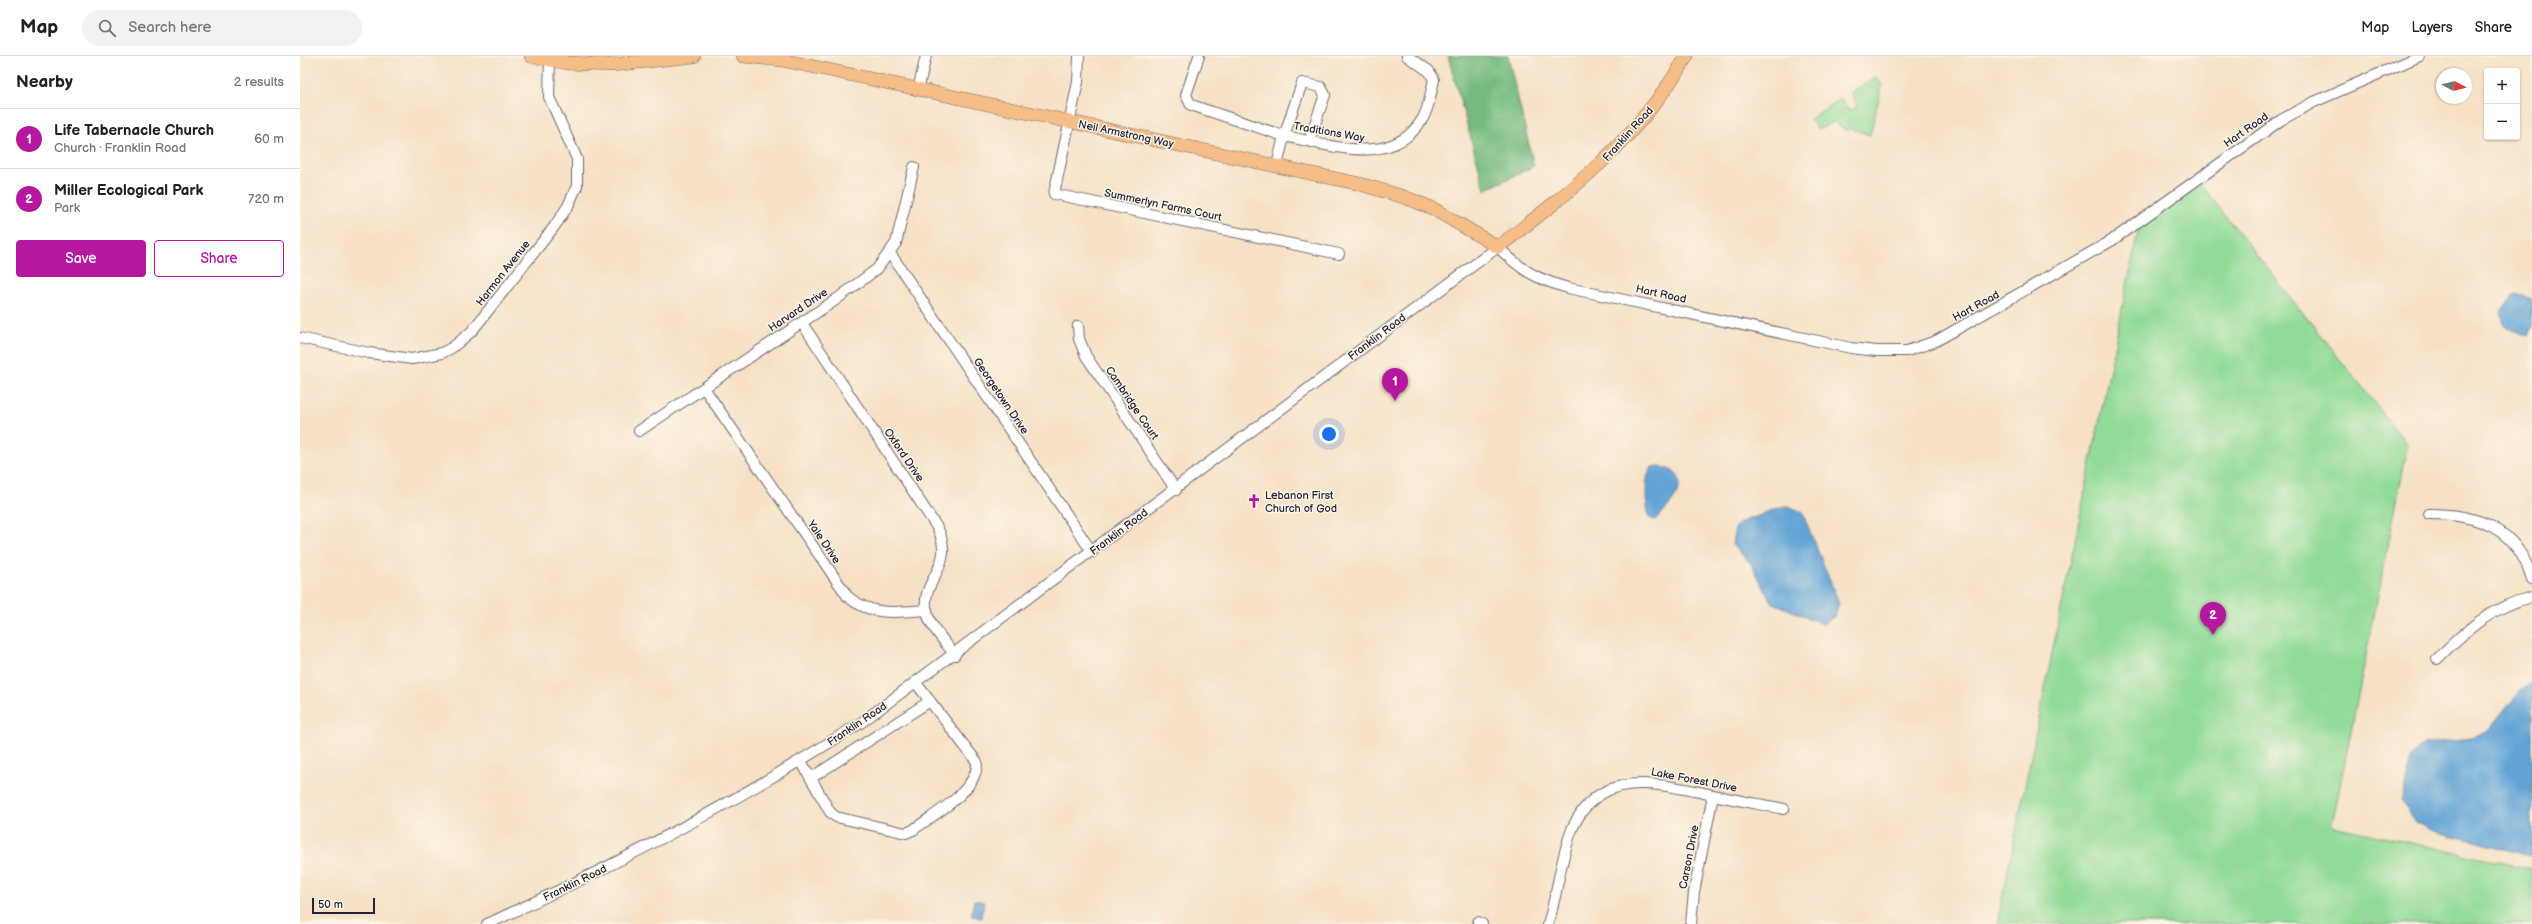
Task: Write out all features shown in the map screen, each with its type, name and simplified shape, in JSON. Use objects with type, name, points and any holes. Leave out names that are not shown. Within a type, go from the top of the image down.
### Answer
[{"type":"main road","points":[[531,56],[589,65],[612,65],[694,56]]},
{"type":"main road","name":"Neil Armstrong Way","points":[[743,56],[782,60],[1360,184],[1404,196],[1432,208],[1498,247]]},
{"type":"main road","name":"Franklin Road","points":[[1498,247],[1609,156],[1647,114],[1687,56]]},
{"type":"street","points":[[918,90],[926,56]]},
{"type":"street","points":[[1070,122],[1078,82],[1079,56]]},
{"type":"street","name":"Traditions Way","points":[[1199,56],[1186,95],[1191,105],[1284,136],[1369,152],[1389,148],[1409,136],[1424,117],[1434,80],[1429,70],[1407,56]]},
{"type":"street","name":"Hart Road","points":[[1498,247],[1517,265],[1532,276],[1568,288],[1851,348],[1876,352],[1907,351],[1936,341],[2104,245],[2281,120],[2321,99],[2420,56]]},
{"type":"street","name":"Harmon Avenue","points":[[300,338],[370,353],[412,359],[442,353],[453,347],[472,331],[554,227],[568,206],[577,186],[576,159],[549,97],[550,60]]},
{"type":"street","points":[[1284,136],[1302,83],[1313,84],[1321,87],[1325,95],[1309,141]]},
{"type":"street","name":"Summerlyn Farms Court","points":[[1070,122],[1054,194],[1339,254]]},
{"type":"street","name":"Traditions Way","points":[[1277,166],[1284,136]]},
{"type":"street","name":"Harvard Drive","points":[[639,431],[864,280],[890,253],[902,224],[914,167]]},
{"type":"street","name":"Franklin Road","points":[[487,924],[654,844],[801,761],[862,722],[955,655],[1176,490],[1498,247]]},
{"type":"street","name":"Georgetown Drive","points":[[890,253],[1092,552]]},
{"type":"street","name":"Oxford Drive","points":[[802,322],[935,523],[943,540],[944,558],[927,592],[926,610]]},
{"type":"street","name":"Cambridge Court","points":[[1078,326],[1079,339],[1086,356],[1176,490]]},
{"type":"street","name":"Yale Drive","points":[[704,388],[848,598],[858,605],[874,612],[886,613],[926,610]]},
{"type":"street","points":[[2429,514],[2473,519],[2496,529],[2520,550],[2532,579]]},
{"type":"street","points":[[2437,659],[2468,629],[2484,617],[2512,603],[2532,597]]},
{"type":"street","points":[[926,610],[932,624],[955,655]]},
{"type":"street","points":[[801,761],[830,812],[836,817],[906,833],[913,830],[970,786],[978,773],[977,762],[916,683]]},
{"type":"street","points":[[811,778],[930,700]]},
{"type":"street","name":"Lake Forest Drive","points":[[1548,924],[1572,829],[1582,812],[1595,799],[1617,787],[1642,782],[1784,809]]},
{"type":"street","name":"Carson Drive","points":[[1691,924],[1694,892],[1714,795]]},
{"type":"green space","points":[[1448,56],[1508,56],[1534,166],[1485,190]]},
{"type":"green space","points":[[1876,77],[1882,86],[1870,135],[1852,129],[1845,130],[1834,122],[1818,130],[1810,119],[1841,98],[1848,110],[1855,109],[1857,103],[1850,93]]},
{"type":"green space","points":[[2197,180],[2408,445],[2332,826],[2532,869],[2532,924],[1997,924],[2140,221]]},
{"type":"water","points":[[2515,294],[2532,299],[2532,326],[2528,336],[2504,326],[2501,312]]},
{"type":"water","points":[[1660,466],[1672,471],[1678,477],[1680,484],[1674,499],[1655,520],[1649,518],[1646,499],[1646,485],[1649,472],[1652,467]]},
{"type":"water","points":[[1788,506],[1802,512],[1839,603],[1835,616],[1823,624],[1771,602],[1752,565],[1732,545],[1736,527],[1739,524],[1773,510]]},
{"type":"water","points":[[2532,683],[2532,856],[2434,831],[2414,821],[2402,802],[2411,757],[2423,744],[2471,738],[2489,730],[2520,691]]},
{"type":"water","points":[[974,900],[984,902],[981,918],[971,916]]},
{"type":"place","name":"Life Tabernacle Church","points":[[1395,401]]},
{"type":"place","name":"Lebanon First Church of God","points":[[1254,501]]},
{"type":"place","name":"Miller Ecological Park","points":[[2213,635]]}]
